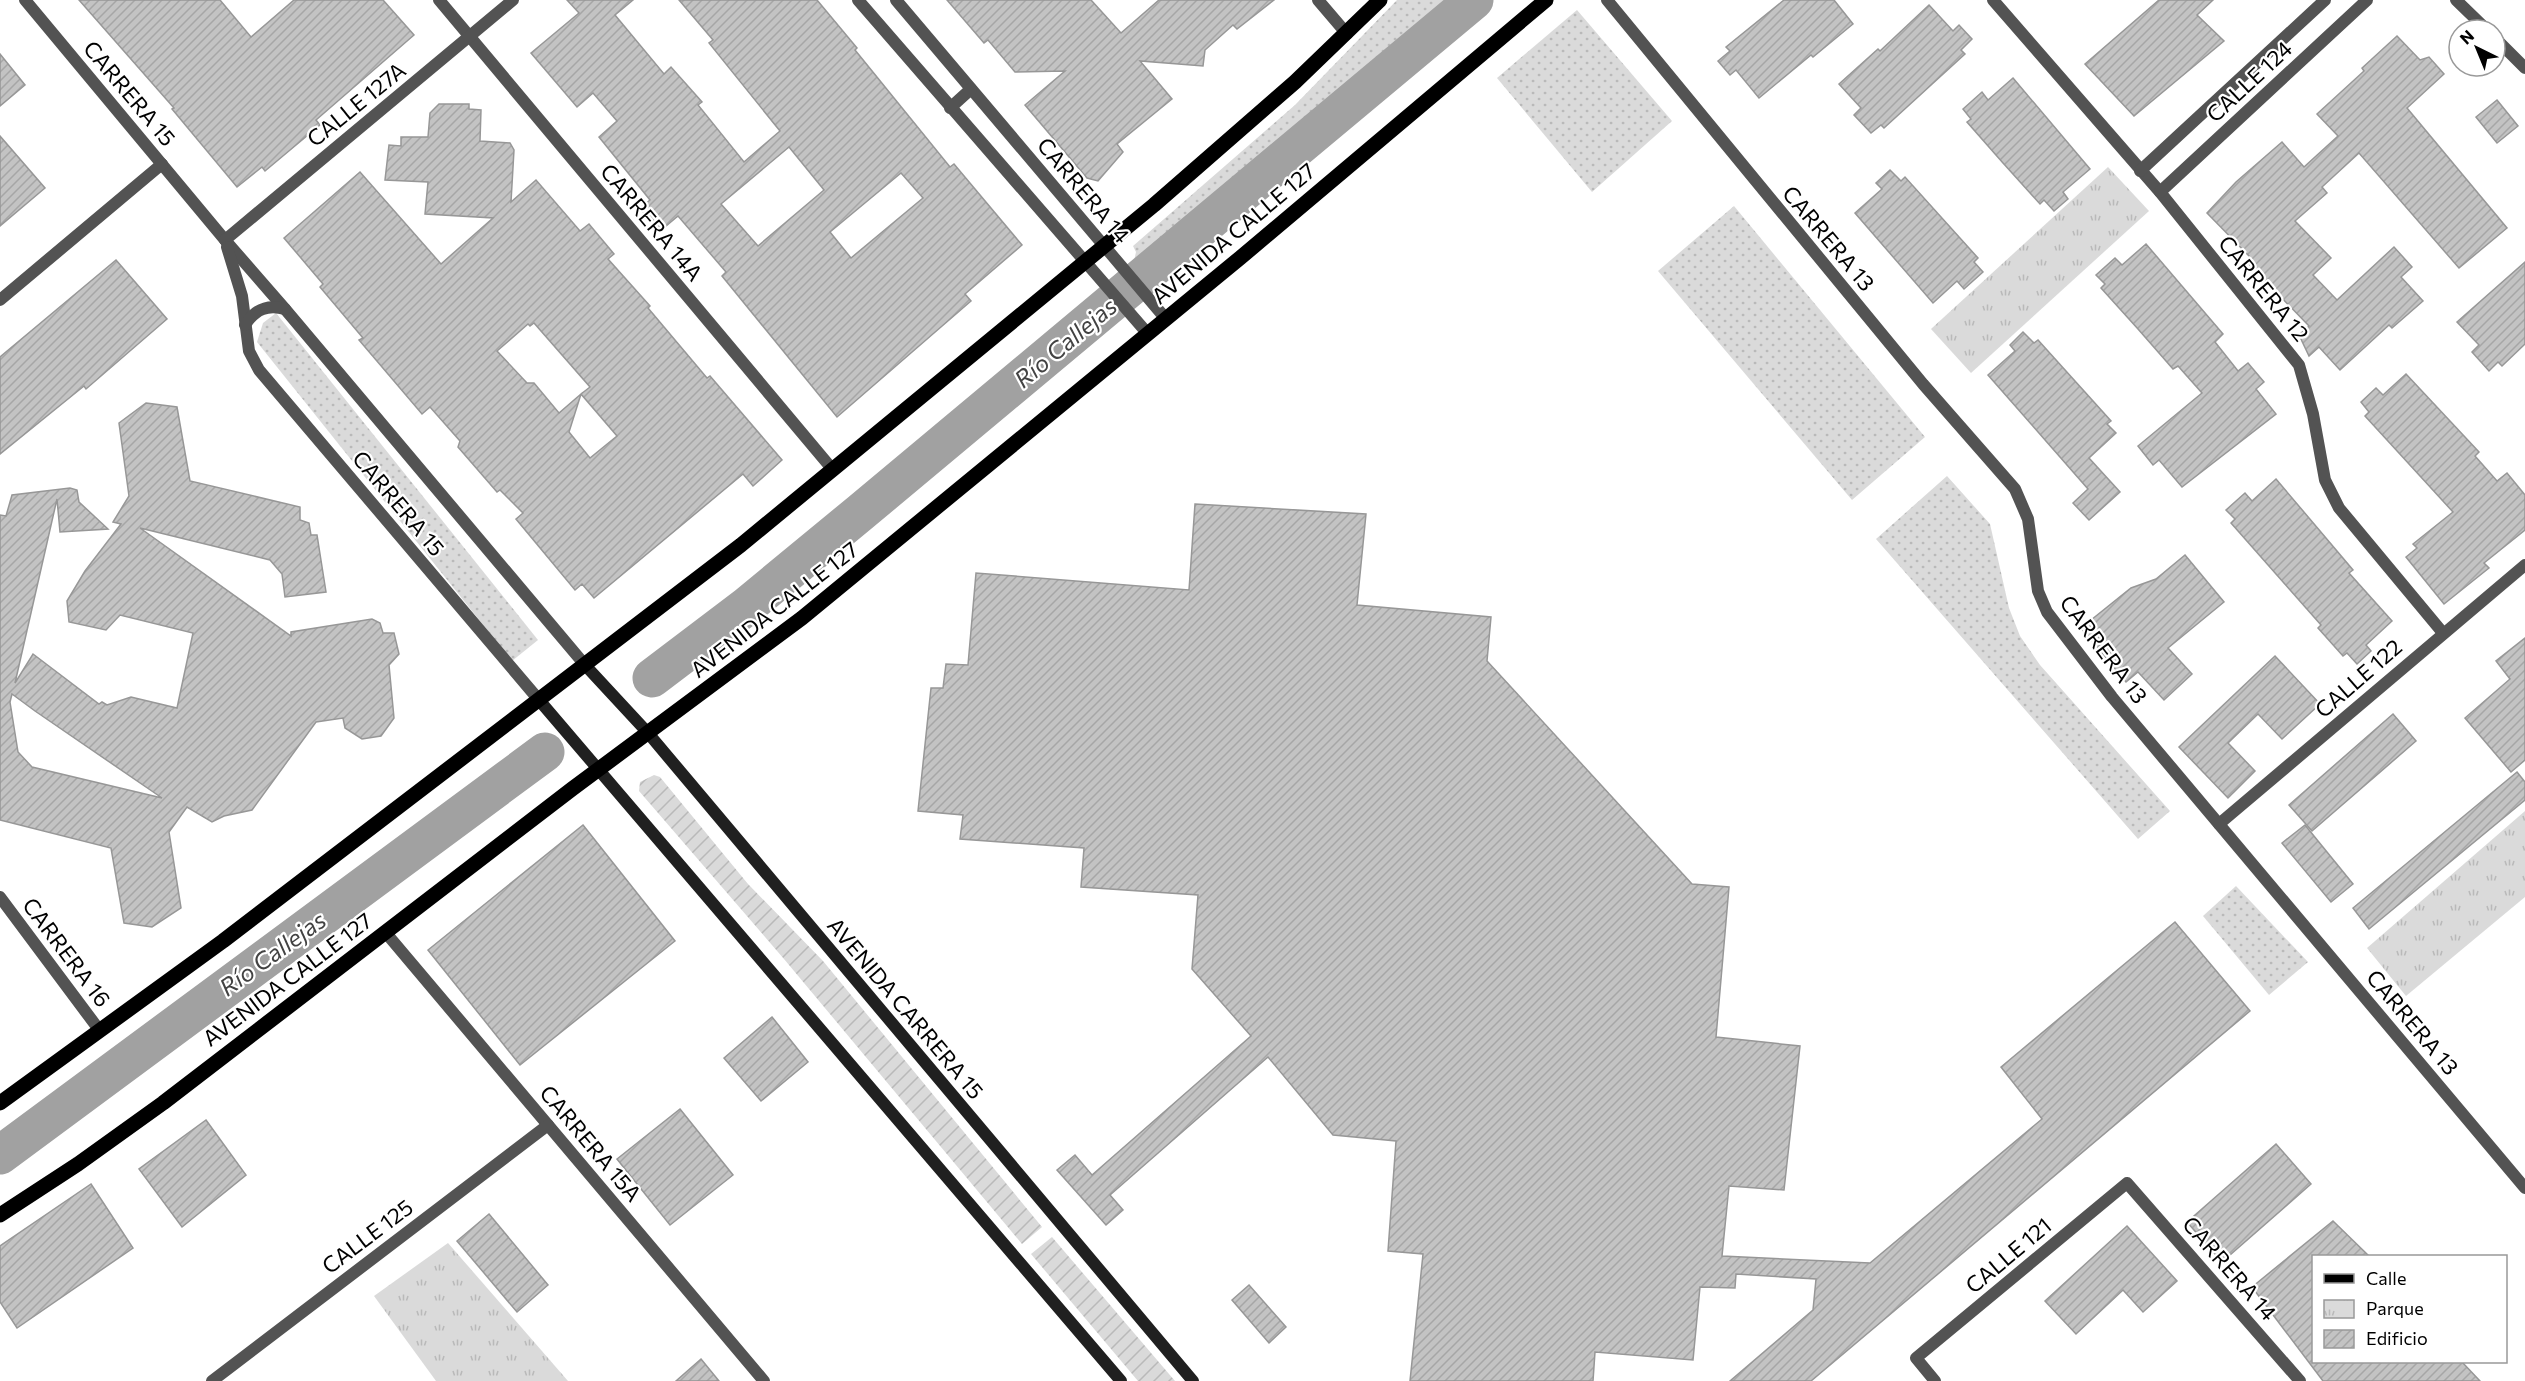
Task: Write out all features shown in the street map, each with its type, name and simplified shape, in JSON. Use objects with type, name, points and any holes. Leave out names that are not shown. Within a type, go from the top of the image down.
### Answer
[{"type":"main road","points":[[0,1103],[223,941],[741,545],[1104,246],[1259,113],[1347,34],[1380,0]]},
{"type":"main road","name":"AVENIDA CALLE 127","points":[[0,1215],[78,1164],[163,1102],[599,769],[802,618],[1148,334],[1546,0]]},
{"type":"main road","name":"AVENIDA CARRERA 15","points":[[585,665],[648,733],[1193,1381]]},
{"type":"main road","points":[[539,700],[1121,1381]]},
{"type":"street","name":"CARRERA 15","points":[[25,0],[585,665]]},
{"type":"street","name":"CARRERA 14A","points":[[439,0],[833,470]]},
{"type":"street","name":"CALLE 127A","points":[[225,240],[513,0]]},
{"type":"street","name":"CARRERA 14","points":[[858,0],[1127,313],[1148,334]]},
{"type":"street","name":"CARRERA 14","points":[[896,0],[1166,319]]},
{"type":"street","points":[[1318,0],[1347,34]]},
{"type":"street","name":"CARRERA 13","points":[[1607,0],[1923,384],[2015,489],[2028,519],[2038,591],[2047,612],[2112,697],[2525,1188]]},
{"type":"street","name":"CARRERA 12","points":[[1993,0],[2160,192],[2299,364],[2313,414],[2325,480],[2339,508],[2443,633]]},
{"type":"street","name":"CALLE 124","points":[[2140,171],[2325,0]]},
{"type":"street","name":"CALLE 124","points":[[2160,192],[2367,0]]},
{"type":"street","points":[[2456,0],[2475,18]]},
{"type":"street","points":[[2507,50],[2525,68]]},
{"type":"street","points":[[950,108],[971,89]]},
{"type":"street","points":[[0,300],[162,164]]},
{"type":"street","name":"CARRERA 15","points":[[225,240],[239,283],[249,351],[259,370],[539,700]]},
{"type":"street","points":[[245,325],[250,316],[267,307],[285,309]]},
{"type":"street","name":"CALLE 122","points":[[2219,824],[2525,565]]},
{"type":"street","name":"CARRERA 16","points":[[0,897],[100,1031]]},
{"type":"street","name":"CARRERA 15A","points":[[386,933],[764,1381]]},
{"type":"street","name":"CALLE 125","points":[[212,1381],[548,1125]]},
{"type":"street","name":"CARRERA 14","points":[[2127,1183],[2300,1381]]},
{"type":"street","name":"CALLE 121","points":[[1935,1381],[1916,1358],[2127,1183]]},
{"type":"green space","points":[[1397,0],[1447,0],[1134,261],[1136,252],[1133,246],[1295,105]]},
{"type":"green space","points":[[1577,10],[1672,121],[1592,192],[1497,78]]},
{"type":"green space","points":[[2108,167],[2149,211],[1971,373],[1931,329]]},
{"type":"green space","points":[[1734,206],[1925,437],[1852,500],[1658,271]]},
{"type":"green space","points":[[276,313],[538,640],[512,661],[257,342],[263,323]]},
{"type":"green space","points":[[1947,476],[1990,524],[2009,608],[2020,636],[2040,665],[2170,811],[2138,839],[1876,539]]},
{"type":"green space","points":[[654,775],[660,777],[748,884],[823,961],[1042,1227],[1022,1244],[784,959],[639,791],[640,782]]},
{"type":"green space","points":[[2525,811],[2525,897],[2406,996],[2367,948]]},
{"type":"green space","points":[[2236,886],[2308,962],[2269,995],[2203,916]]},
{"type":"green space","points":[[1052,1237],[1175,1381],[1138,1381],[1031,1254]]},
{"type":"green space","points":[[448,1243],[568,1381],[436,1381],[374,1296]]},
{"type":"building","points":[[79,0],[220,0],[251,37],[294,0],[383,0],[414,35],[316,120],[320,125],[265,171],[262,167],[237,187],[172,109],[174,108]]},
{"type":"building","points":[[567,0],[633,0],[615,15],[664,74],[671,67],[702,102],[698,105],[744,162],[780,131],[709,43],[713,40],[679,0],[817,0],[950,167],[954,164],[1022,245],[965,294],[971,301],[837,417],[722,276],[726,272],[678,216],[659,232],[640,208],[650,200],[599,137],[617,121],[593,93],[577,107],[531,53],[579,13]],"holes":[[[789,147],[824,190],[758,246],[721,204]],[[901,173],[923,198],[851,258],[830,232]]]},
{"type":"building","points":[[947,0],[1091,0],[1121,33],[1159,0],[1274,0],[1237,29],[1233,25],[1205,50],[1203,66],[1140,61],[1172,99],[1117,144],[1123,152],[1098,181],[1087,178],[1025,105],[1065,71],[1015,72],[988,40],[984,43]]},
{"type":"building","points":[[1784,0],[1834,0],[1853,24],[1759,98],[1736,70],[1730,75],[1718,61],[1730,51],[1726,47]]},
{"type":"building","points":[[2159,0],[2213,0],[2197,15],[2224,41],[2134,116],[2085,64]]},
{"type":"building","points":[[1929,5],[1953,31],[1959,25],[1972,39],[1961,50],[1965,54],[1884,128],[1881,125],[1871,133],[1854,115],[1861,108],[1839,84],[1878,49],[1880,51]]},
{"type":"building","points":[[2397,36],[2420,60],[2429,57],[2444,74],[2407,108],[2507,228],[2459,268],[2359,153],[2322,187],[2327,193],[2295,221],[2331,258],[2313,275],[2337,300],[2394,247],[2412,267],[2401,277],[2423,301],[2392,328],[2389,325],[2340,370],[2319,347],[2309,356],[2299,335],[2309,326],[2246,261],[2250,257],[2207,213],[2236,182],[2282,142],[2304,167],[2338,136],[2317,114],[2364,71],[2362,68]]},
{"type":"building","points":[[0,54],[25,85],[0,106]]},
{"type":"building","points":[[2013,78],[2090,169],[2063,192],[2068,199],[2054,211],[2044,200],[2040,204],[1967,122],[1971,119],[1963,109],[1982,92],[1988,100]]},
{"type":"building","points":[[2497,100],[2518,126],[2497,143],[2476,117]]},
{"type":"building","points":[[439,104],[469,104],[469,109],[481,110],[480,141],[510,143],[514,150],[511,202],[536,180],[580,231],[589,224],[614,254],[608,259],[650,306],[648,308],[707,378],[710,376],[782,460],[753,486],[743,474],[594,598],[582,584],[575,590],[516,519],[523,513],[500,490],[497,492],[458,447],[460,441],[430,407],[422,414],[359,340],[363,338],[320,287],[323,284],[284,238],[360,172],[441,264],[493,218],[425,214],[428,182],[385,180],[389,145],[401,146],[401,137],[428,137],[430,113]],"holes":[[[534,323],[590,387],[559,413],[534,383],[527,383],[497,351],[528,324],[530,326]],[[581,394],[617,436],[590,458],[569,432]]]},
{"type":"building","points":[[0,136],[45,188],[0,226]]},
{"type":"building","points":[[1890,170],[1901,181],[1905,177],[1978,258],[1974,262],[1983,272],[1964,289],[1957,281],[1933,303],[1855,213],[1882,189],[1876,183]]},
{"type":"building","points":[[2146,244],[2223,334],[2215,342],[2238,371],[2248,363],[2264,382],[2256,389],[2276,414],[2182,487],[2159,460],[2153,465],[2138,446],[2202,393],[2178,366],[2173,369],[2101,288],[2105,284],[2096,275],[2115,258],[2122,265]]},
{"type":"building","points":[[116,260],[167,319],[86,389],[84,386],[0,454],[0,357]]},
{"type":"building","points":[[2525,262],[2525,344],[2502,366],[2498,362],[2489,371],[2472,352],[2479,345],[2457,322]]},
{"type":"building","points":[[2023,332],[2034,343],[2038,340],[2111,421],[2107,424],[2116,433],[2089,458],[2120,492],[2089,520],[2073,503],[2088,489],[1988,375],[2015,351],[2010,345]]},
{"type":"building","points":[[2406,374],[2479,452],[2475,456],[2497,481],[2507,473],[2525,495],[2525,530],[2484,563],[2489,568],[2444,604],[2406,557],[2417,548],[2413,544],[2453,512],[2365,416],[2369,412],[2361,402],[2376,388],[2383,395]]},
{"type":"building","points":[[146,403],[177,407],[190,481],[300,507],[300,520],[309,523],[311,535],[317,535],[326,592],[285,597],[282,574],[270,560],[140,528],[291,636],[291,632],[372,619],[380,623],[383,633],[394,633],[399,654],[389,665],[394,718],[381,736],[362,739],[345,728],[343,718],[316,722],[252,810],[224,816],[212,822],[187,807],[169,832],[181,908],[152,927],[124,923],[111,848],[0,820],[0,515],[6,516],[12,495],[70,488],[77,490],[79,502],[108,529],[60,532],[57,499],[15,683],[33,654],[99,704],[102,702],[107,705],[131,697],[177,708],[193,633],[120,615],[106,630],[69,622],[67,601],[85,571],[121,524],[113,522],[129,496],[119,423]],"holes":[[[12,694],[162,798],[32,767],[18,752],[10,702]]]},
{"type":"building","points":[[2276,479],[2353,570],[2349,573],[2392,621],[2366,645],[2371,651],[2357,664],[2347,653],[2343,656],[2318,628],[2321,625],[2231,523],[2235,519],[2226,510],[2245,493],[2252,501]]},
{"type":"building","points":[[1195,504],[1366,514],[1357,605],[1491,617],[1487,661],[1692,884],[1729,887],[1716,1037],[1800,1046],[1784,1190],[1729,1186],[1722,1256],[1870,1263],[2042,1119],[2001,1067],[2175,922],[2250,1011],[1811,1381],[1730,1381],[1813,1310],[1816,1279],[1736,1274],[1735,1288],[1700,1287],[1693,1360],[1595,1352],[1593,1381],[1410,1381],[1423,1254],[1388,1251],[1396,1141],[1333,1135],[1268,1057],[1110,1195],[1123,1210],[1106,1225],[1057,1170],[1075,1155],[1092,1175],[1251,1036],[1192,969],[1198,895],[1081,887],[1084,848],[960,839],[963,815],[918,811],[931,688],[943,688],[946,664],[968,665],[976,573],[1189,590]]},
{"type":"building","points":[[2185,555],[2224,602],[2168,648],[2192,674],[2164,700],[2138,672],[2126,682],[2081,628],[2131,588],[2156,579]]},
{"type":"building","points":[[2525,638],[2525,760],[2511,772],[2465,718],[2510,679],[2496,661]]},
{"type":"building","points":[[2275,656],[2320,704],[2282,739],[2258,714],[2228,743],[2255,771],[2228,798],[2179,747]]},
{"type":"building","points":[[2393,714],[2416,741],[2312,831],[2289,805]]},
{"type":"building","points":[[2517,772],[2525,782],[2525,800],[2369,929],[2353,908]]},
{"type":"building","points":[[583,825],[675,941],[520,1065],[428,950]]},
{"type":"building","points":[[2305,825],[2353,884],[2331,902],[2282,843]]},
{"type":"building","points":[[772,1017],[808,1062],[761,1101],[724,1058]]},
{"type":"building","points":[[680,1109],[733,1175],[670,1225],[617,1159]]},
{"type":"building","points":[[206,1120],[246,1175],[182,1227],[139,1169]]},
{"type":"building","points":[[2276,1144],[2311,1184],[2222,1262],[2187,1222]]},
{"type":"building","points":[[91,1184],[133,1248],[17,1328],[0,1302],[0,1246]]},
{"type":"building","points":[[489,1214],[548,1285],[517,1312],[457,1241]]},
{"type":"building","points":[[2333,1221],[2368,1255],[2312,1255],[2312,1363],[2463,1363],[2480,1381],[2323,1381],[2252,1287]]},
{"type":"building","points":[[2127,1226],[2177,1281],[2143,1312],[2123,1290],[2076,1334],[2045,1301]]},
{"type":"building","points":[[1249,1285],[1286,1327],[1269,1343],[1232,1300]]},
{"type":"building","points":[[701,1359],[719,1381],[676,1381]]},
{"type":"waterway","name":"Río Callejas","points":[[652,678],[747,606],[861,512],[1474,0]]},
{"type":"waterway","name":"Río Callejas","points":[[0,1155],[545,752]]}]
